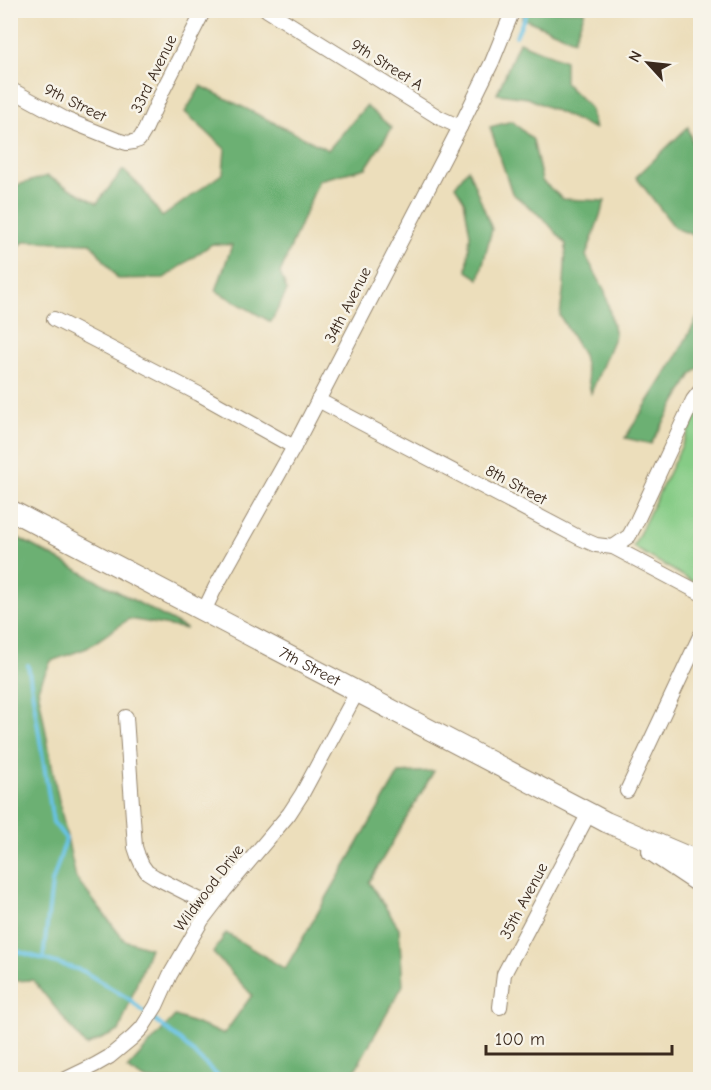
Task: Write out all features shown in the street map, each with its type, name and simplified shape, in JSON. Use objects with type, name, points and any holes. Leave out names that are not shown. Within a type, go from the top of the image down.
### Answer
[{"type":"street","name":"33rd Avenue","points":[[127,143],[139,140],[145,130],[204,10]]},
{"type":"street","name":"9th Street A","points":[[267,10],[441,118],[460,127]]},
{"type":"street","name":"34th Avenue","points":[[204,611],[294,447],[460,127],[492,62],[513,10]]},
{"type":"street","name":"9th Street","points":[[10,89],[67,120],[127,143]]},
{"type":"street","points":[[54,319],[199,394],[294,447]]},
{"type":"street","points":[[613,548],[629,536],[693,400],[700,391]]},
{"type":"street","name":"8th Street","points":[[318,400],[580,538],[596,545],[613,548],[700,593]]},
{"type":"street","name":"7th Street","points":[[10,510],[598,818],[700,862]]},
{"type":"street","points":[[627,791],[700,636]]},
{"type":"street","name":"Wildwood Drive","points":[[64,1080],[109,1057],[141,1028],[156,1006],[185,947],[212,906],[296,804],[357,692]]},
{"type":"street","points":[[126,717],[133,833],[138,856],[147,872],[212,906]]},
{"type":"street","name":"7th Street","points":[[598,818],[700,883]]},
{"type":"street","name":"35th Avenue","points":[[500,1007],[504,974],[598,818]]},
{"type":"green space","points":[[525,10],[585,11],[574,40],[522,18]]},
{"type":"green space","points":[[519,42],[565,61],[565,83],[590,108],[595,129],[528,98],[497,94]]},
{"type":"green space","points":[[201,86],[328,150],[366,106],[392,128],[366,168],[319,180],[280,273],[287,291],[271,322],[216,291],[232,245],[212,244],[164,278],[118,279],[91,243],[26,241],[11,250],[11,187],[47,176],[97,203],[123,170],[142,188],[162,217],[223,173],[225,149],[185,112]]},
{"type":"green space","points":[[512,121],[533,140],[542,181],[563,199],[605,201],[586,256],[605,291],[615,335],[591,393],[583,355],[560,316],[566,244],[545,220],[512,193],[490,127]]},
{"type":"green space","points":[[688,127],[700,170],[700,238],[675,228],[636,177]]},
{"type":"green space","points":[[468,169],[492,229],[479,279],[467,271],[470,234],[464,200],[455,186]]},
{"type":"green space","points":[[700,313],[700,367],[692,374],[651,444],[625,438],[674,361]]},
{"type":"green space","points":[[700,408],[700,586],[633,547]]},
{"type":"green space","points":[[11,534],[187,629],[129,619],[87,648],[51,661],[38,689],[76,878],[124,940],[150,948],[119,1031],[86,1046],[33,980],[11,981]]},
{"type":"green space","points":[[434,771],[369,882],[399,928],[403,985],[350,1079],[147,1080],[127,1069],[175,1016],[224,1034],[252,995],[213,953],[226,933],[285,969],[399,773]]},
{"type":"waterway","points":[[516,36],[528,10]]},
{"type":"waterway","points":[[28,665],[53,822],[66,839],[52,883],[43,959]]},
{"type":"waterway","points":[[10,949],[83,971],[129,999],[146,1014]]},
{"type":"waterway","points":[[152,1018],[181,1041],[222,1080]]}]
